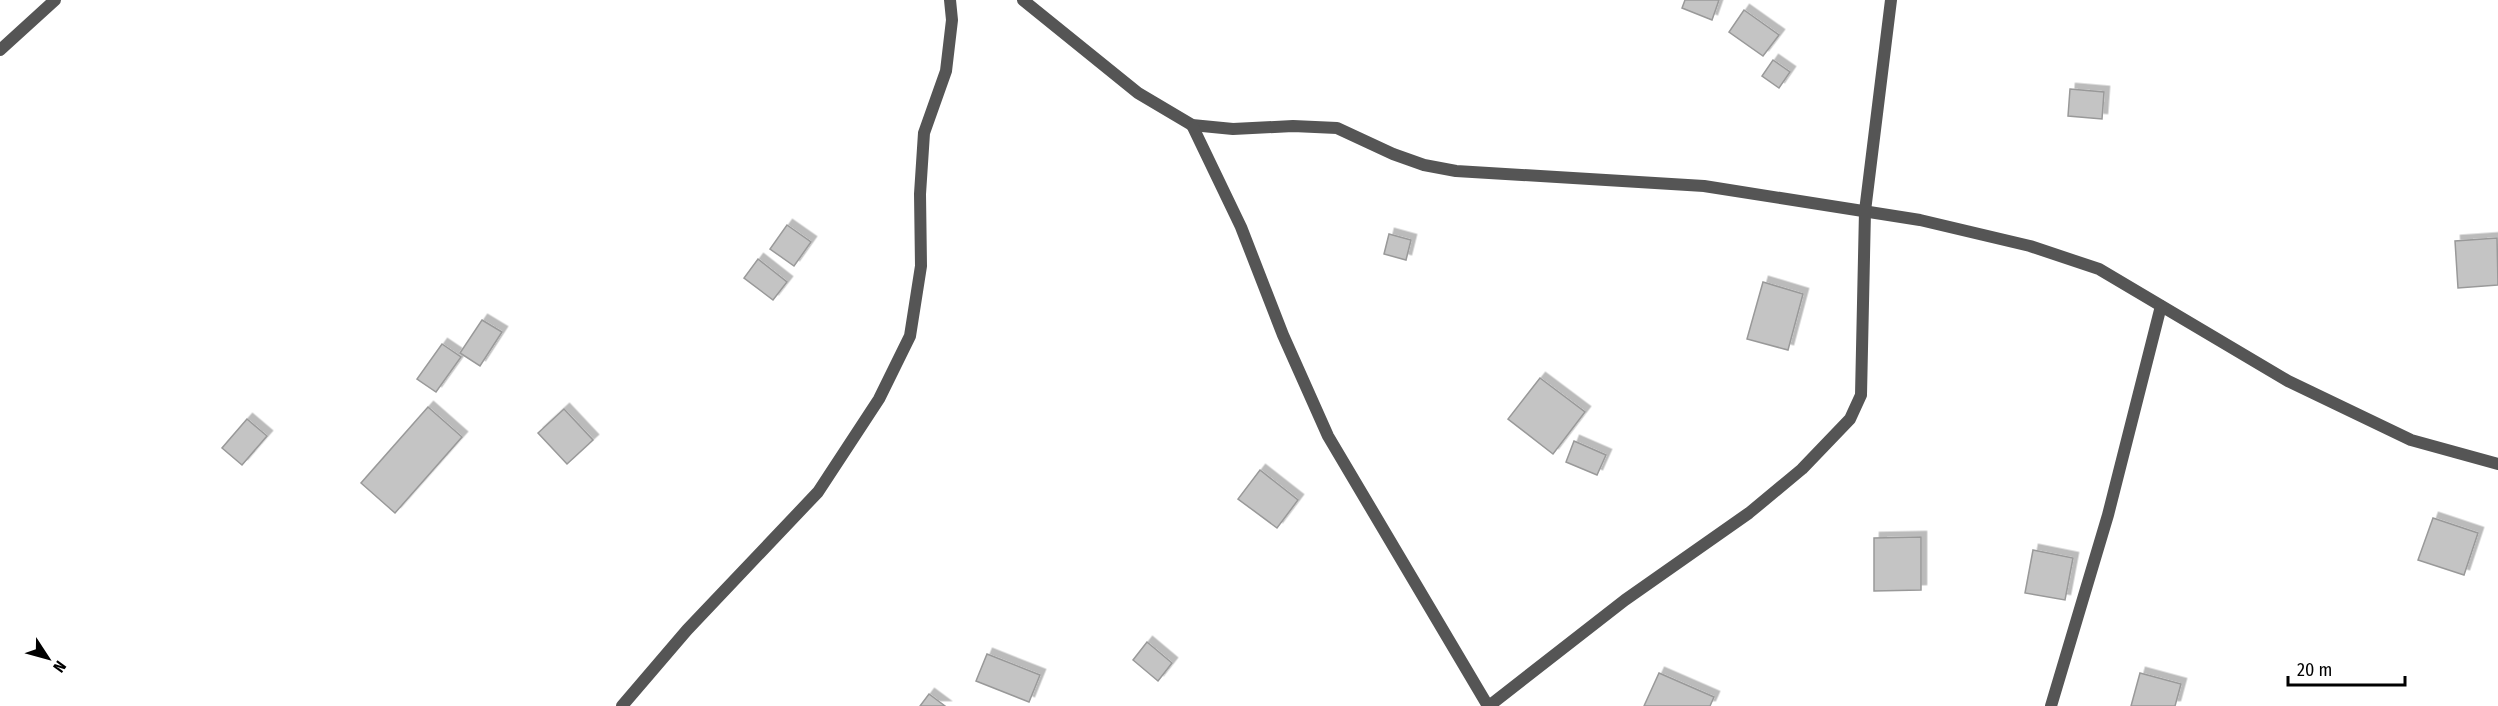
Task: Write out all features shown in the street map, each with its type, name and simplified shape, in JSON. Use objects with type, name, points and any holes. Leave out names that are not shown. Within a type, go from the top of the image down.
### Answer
[{"type":"street","points":[[0,50],[55,0]]},
{"type":"street","points":[[622,706],[687,630],[818,492],[879,399],[910,336],[921,266],[924,133],[946,71],[952,20],[950,0]]},
{"type":"street","points":[[1023,0],[1138,93],[1192,125],[1233,129],[1293,126],[1337,128],[1393,154],[1424,165],[1455,171],[1704,186],[1920,220],[2030,246],[2100,269],[2288,381],[2400,435],[2498,464]]},
{"type":"street","points":[[1192,125],[1241,227],[1283,335],[1328,436],[1489,706],[1625,600],[1749,513],[1802,469],[1850,419],[1861,395],[1865,211],[1891,0]]},
{"type":"street","points":[[2051,706],[2108,515],[2161,306]]},
{"type":"building","points":[[1685,0],[1719,0],[1712,20],[1682,8]]},
{"type":"building","points":[[1744,10],[1779,35],[1763,56],[1729,32]]},
{"type":"building","points":[[1773,60],[1790,72],[1779,88],[1762,76]]},
{"type":"building","points":[[2070,89],[2104,92],[2102,119],[2068,116]]},
{"type":"building","points":[[787,225],[811,242],[794,266],[770,249]]},
{"type":"building","points":[[1389,234],[1411,240],[1406,260],[1384,254]]},
{"type":"building","points":[[2497,238],[2498,285],[2458,288],[2455,241]]},
{"type":"building","points":[[758,259],[787,282],[773,300],[744,278]]},
{"type":"building","points":[[1763,282],[1803,294],[1788,350],[1747,339]]},
{"type":"building","points":[[482,320],[502,332],[480,366],[460,353]]},
{"type":"building","points":[[442,344],[461,357],[436,392],[417,379]]},
{"type":"building","points":[[1540,378],[1585,412],[1553,454],[1508,419]]},
{"type":"building","points":[[428,407],[462,437],[395,513],[361,483]]},
{"type":"building","points":[[564,409],[593,440],[567,464],[538,433]]},
{"type":"building","points":[[247,419],[267,436],[242,465],[222,448]]},
{"type":"building","points":[[1574,441],[1606,455],[1597,475],[1566,462]]},
{"type":"building","points":[[1260,470],[1298,500],[1277,528],[1238,499]]},
{"type":"building","points":[[2433,518],[2478,533],[2464,575],[2418,560]]},
{"type":"building","points":[[1921,537],[1921,590],[1874,591],[1874,538]]},
{"type":"building","points":[[2033,550],[2073,558],[2065,600],[2025,593]]},
{"type":"building","points":[[1147,642],[1172,663],[1158,681],[1133,660]]},
{"type":"building","points":[[987,654],[1040,675],[1029,702],[976,681]]},
{"type":"building","points":[[1659,673],[1714,697],[1710,706],[1644,706]]},
{"type":"building","points":[[2140,673],[2181,684],[2175,706],[2131,706]]},
{"type":"building","points":[[929,694],[945,706],[920,706]]}]
